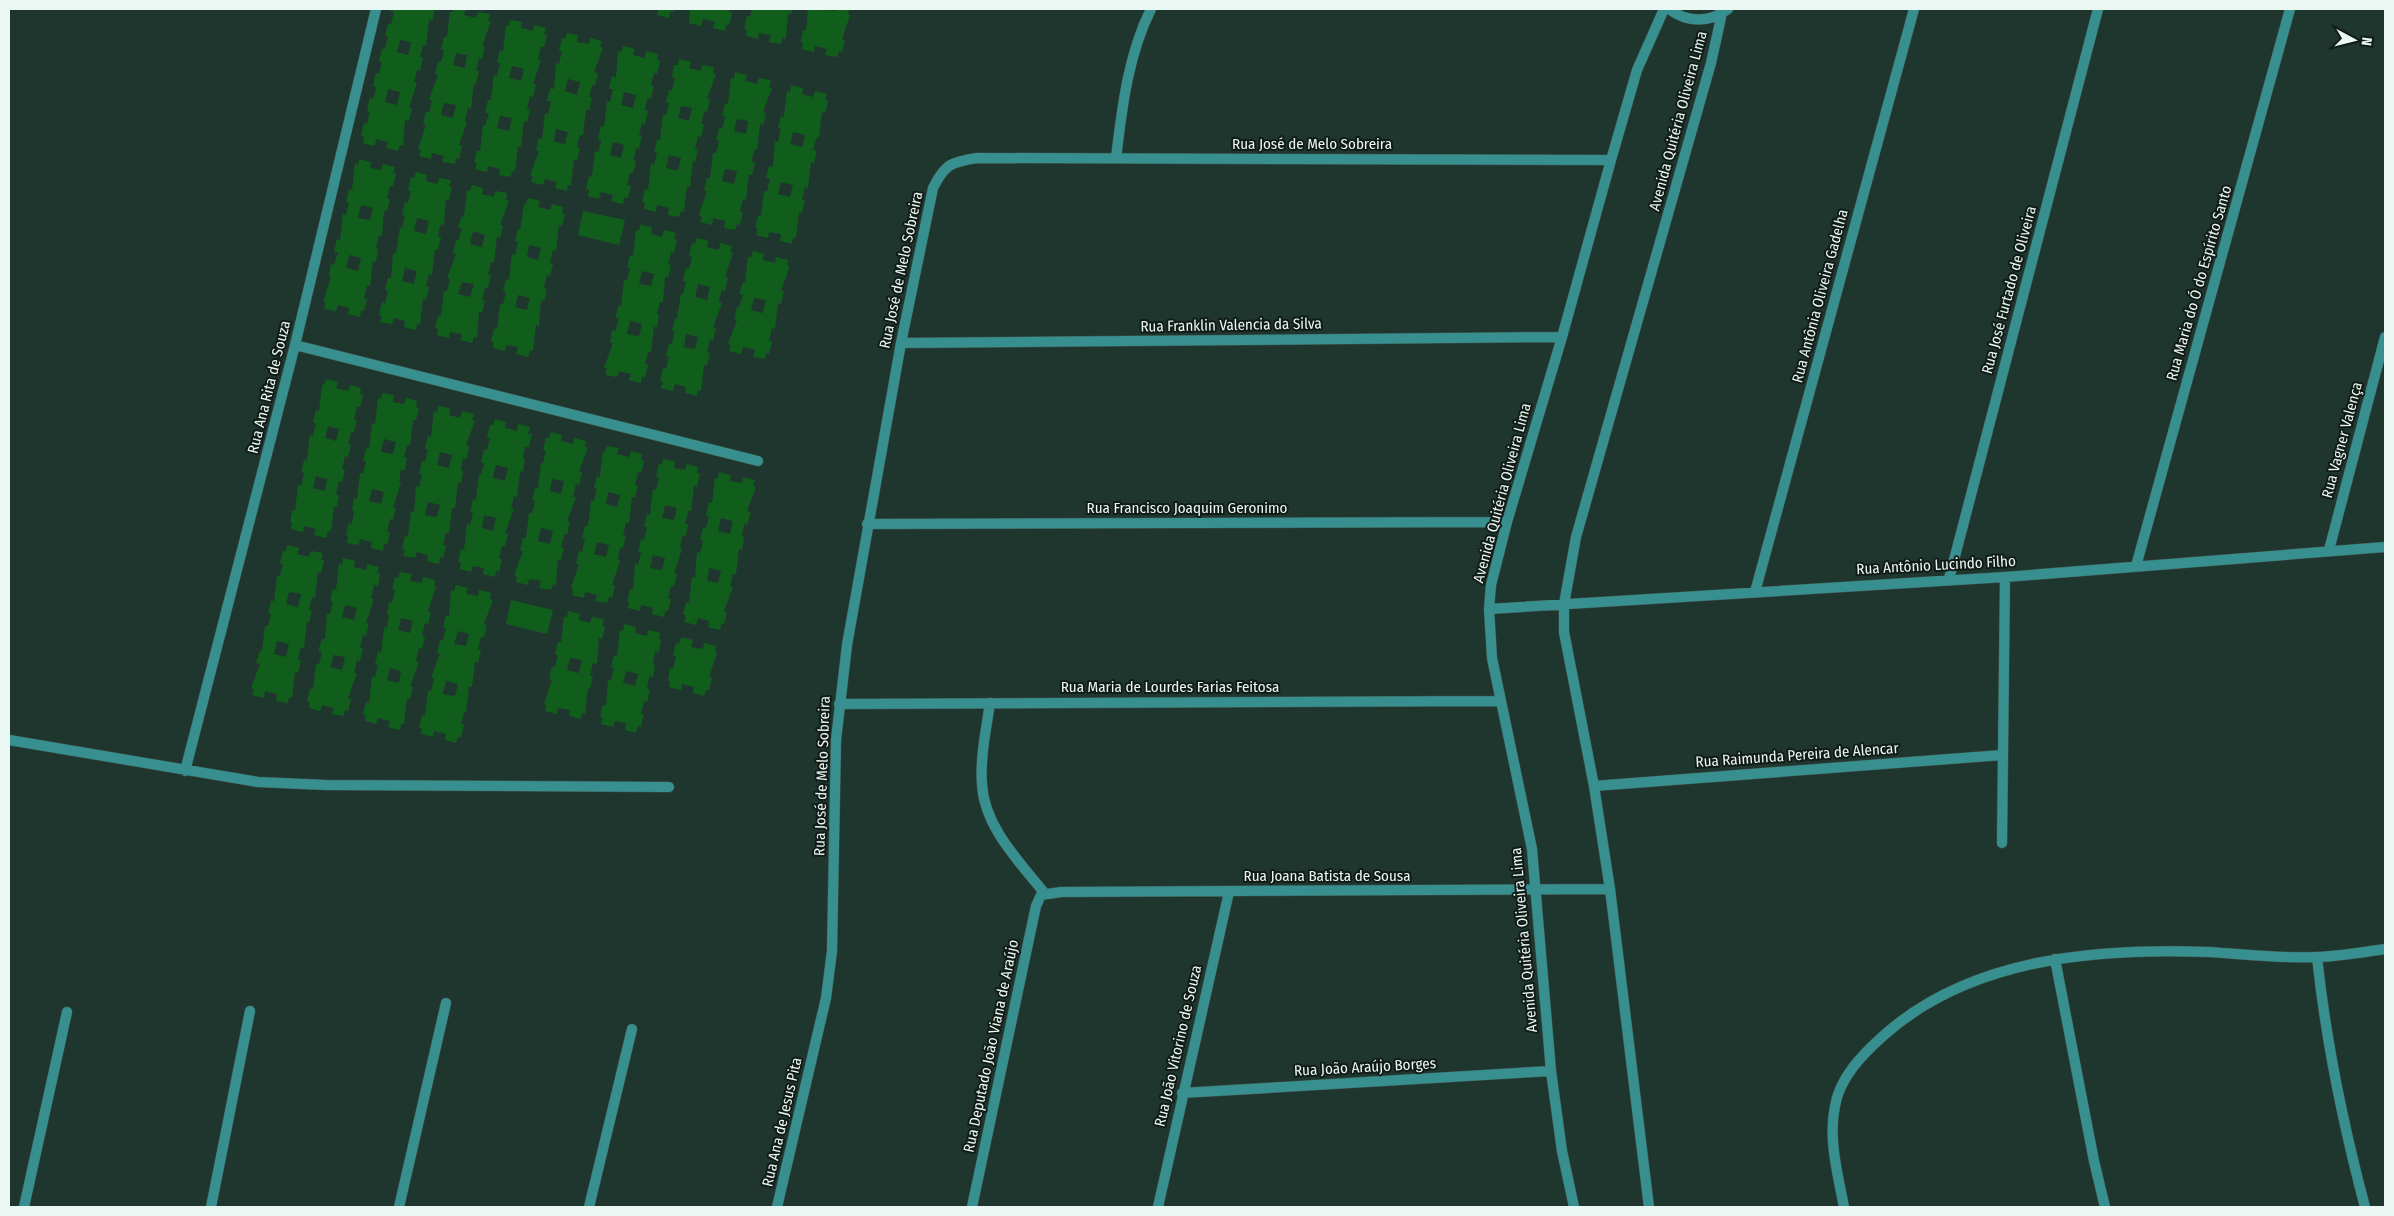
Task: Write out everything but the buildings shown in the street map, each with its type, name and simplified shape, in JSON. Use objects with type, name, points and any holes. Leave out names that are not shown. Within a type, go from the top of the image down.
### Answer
[{"type":"street","name":"Rua Ana Rita de Souza","points":[[185,771],[295,345],[376,9]]},
{"type":"street","points":[[1116,158],[1120,119],[1134,57],[1141,29],[1151,9]]},
{"type":"street","name":"Avenida Quitéria Oliveira Lima","points":[[1574,1207],[1562,1152],[1551,1071],[1532,849],[1492,658],[1489,609],[1491,585],[1507,522],[1562,337],[1610,160],[1637,70],[1664,9]]},
{"type":"street","points":[[1669,9],[1686,18],[1699,20],[1725,11]]},
{"type":"street","name":"Rua Antônia Oliveira Gadelha","points":[[1755,592],[1914,9]]},
{"type":"street","name":"Rua José Furtado de Oliveira","points":[[1949,579],[2098,9]]},
{"type":"street","name":"Rua Maria do Ó do Espírito Santo","points":[[2136,566],[2290,9]]},
{"type":"street","name":"Avenida Quitéria Oliveira Lima","points":[[1649,1207],[1610,889],[1594,786],[1568,659],[1564,632],[1564,604],[1576,537],[1725,11]]},
{"type":"street","name":"Rua José de Melo Sobreira","points":[[816,1043],[826,998],[832,951],[839,704],[867,524],[901,343],[933,188],[942,170],[958,161],[977,158],[1610,160]]},
{"type":"street","name":"Rua Franklin Valencia da Silva","points":[[901,343],[1562,337]]},
{"type":"street","name":"Rua Vagner Valença","points":[[2329,550],[2385,337]]},
{"type":"street","points":[[295,345],[758,461]]},
{"type":"street","name":"Rua Francisco Joaquim Geronimo","points":[[867,524],[1507,522]]},
{"type":"street","name":"Rua Antônio Lucindo Filho","points":[[1489,609],[2004,577],[2385,546]]},
{"type":"street","points":[[2002,843],[2004,577]]},
{"type":"street","name":"Rua Maria de Lourdes Farias Feitosa","points":[[839,704],[1501,701]]},
{"type":"street","points":[[990,703],[983,755],[982,786],[990,816],[1006,845],[1045,894]]},
{"type":"street","points":[[9,740],[258,782],[326,785],[669,787]]},
{"type":"street","name":"Rua Raimunda Pereira de Alencar","points":[[1594,786],[2002,755]]},
{"type":"street","name":"Rua Joana Batista de Sousa","points":[[1045,894],[1610,889]]},
{"type":"street","name":"Rua João Vitorino de Souza","points":[[1158,1207],[1182,1093],[1229,892]]},
{"type":"street","name":"Rua Deputado João Viana de Araújo","points":[[972,1207],[1036,906],[1041,895],[1045,894]]},
{"type":"street","points":[[1844,1207],[1833,1142],[1835,1106],[1846,1075],[1871,1047],[1897,1024],[1935,1000],[1983,977],[2055,959],[2128,952],[2207,952],[2317,957],[2385,949]]},
{"type":"street","points":[[2317,957],[2323,1011],[2334,1076],[2346,1137],[2366,1207]]},
{"type":"street","points":[[2055,959],[2094,1161],[2105,1207]]},
{"type":"street","points":[[400,1207],[446,1003]]},
{"type":"street","points":[[211,1207],[250,1011]]},
{"type":"street","points":[[24,1207],[67,1012]]},
{"type":"street","points":[[589,1207],[632,1030]]},
{"type":"street","name":"Rua Ana de Jesus Pita","points":[[777,1207],[816,1043]]},
{"type":"street","name":"Rua João Araújo Borges","points":[[1182,1093],[1551,1071]]}]
